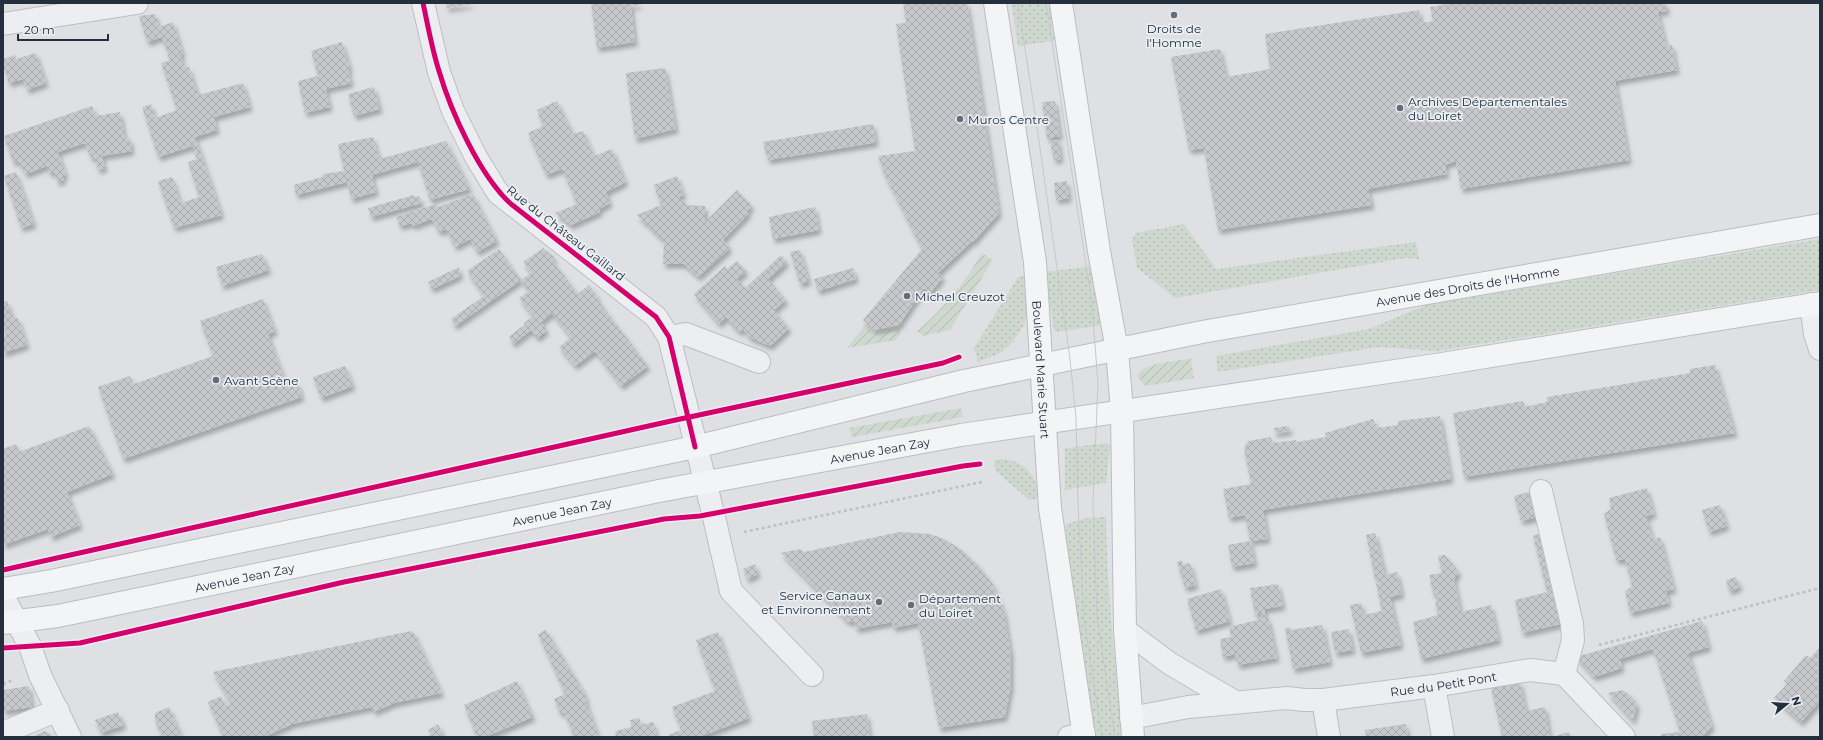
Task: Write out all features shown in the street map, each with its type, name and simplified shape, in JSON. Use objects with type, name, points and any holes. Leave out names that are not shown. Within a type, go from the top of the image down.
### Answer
[{"type":"main road","name":"Boulevard Marie Stuart","points":[[995,3],[1035,262],[1050,508],[1079,736]]},
{"type":"main road","points":[[1061,3],[1099,251],[1117,350],[1122,411],[1125,630],[1132,728]]},
{"type":"main road","name":"Avenue des Droits de l'Homme","points":[[1117,350],[1214,330],[1820,224]]},
{"type":"main road","points":[[1122,411],[1436,365],[1815,303]]},
{"type":"main road","points":[[3,589],[50,581],[696,447],[964,381],[1117,350]]},
{"type":"main road","name":"Avenue Jean Zay","points":[[9,622],[58,616],[706,482],[961,434],[1122,411]]},
{"type":"street","points":[[3,24],[137,3]]},
{"type":"street","name":"Rue du Château Gaillard","points":[[423,3],[439,72],[453,111],[476,157],[498,193],[656,317],[669,337],[706,482],[731,591],[812,675]]},
{"type":"street","points":[[1815,303],[1815,334],[1820,349]]},
{"type":"street","points":[[669,337],[686,334],[759,362]]},
{"type":"street","points":[[1541,490],[1572,624],[1573,640],[1564,674],[1624,737]]},
{"type":"street","points":[[3,596],[9,622],[30,646],[40,675],[70,737]]},
{"type":"street","points":[[1125,630],[1169,663],[1235,702]]},
{"type":"street","name":"Rue du Petit Pont","points":[[1132,728],[1188,707],[1287,698],[1323,700],[1434,686],[1530,670],[1564,674]]},
{"type":"street","points":[[1434,686],[1442,737]]},
{"type":"street","points":[[1323,700],[1329,737]]},
{"type":"street","points":[[3,733],[58,710]]},
{"type":"path","points":[[737,533],[982,482]]},
{"type":"path","points":[[1569,653],[1820,588]]},
{"type":"path","points":[[3,684],[8,683]]},
{"type":"shaded area","points":[[1011,3],[1054,3],[1059,40],[1018,46]]},
{"type":"shaded area","points":[[1184,224],[1216,269],[1416,242],[1419,259],[1405,258],[1175,298],[1137,268],[1132,240],[1136,233]]},
{"type":"shaded area","points":[[1820,239],[1820,290],[1437,351],[1379,347],[1218,372],[1216,356],[1369,329],[1426,305]]},
{"type":"shaded area","points":[[982,253],[993,260],[950,330],[923,336],[917,331],[945,305],[968,275]]},
{"type":"shaded area","points":[[1092,266],[1101,325],[1057,332],[1054,330],[1045,272]]},
{"type":"shaded area","points":[[1030,274],[1031,298],[1024,325],[1013,342],[1001,353],[978,362],[974,348],[1018,277]]},
{"type":"shaded area","points":[[865,325],[875,333],[899,328],[901,334],[896,340],[847,348]]},
{"type":"shaded area","points":[[1191,359],[1194,378],[1146,386],[1139,379],[1139,373],[1145,368],[1164,362]]},
{"type":"shaded area","points":[[961,408],[963,417],[852,437],[850,428]]},
{"type":"shaded area","points":[[1107,443],[1110,446],[1106,483],[1065,490],[1065,448]]},
{"type":"shaded area","points":[[994,460],[1010,460],[1017,463],[1028,471],[1036,482],[1040,498],[1029,500],[995,470]]},
{"type":"shaded area","points":[[1106,517],[1114,655],[1123,737],[1095,737],[1077,631],[1067,551],[1066,524],[1086,518]]},
{"type":"building","points":[[446,3],[472,3],[472,4],[447,8]]},
{"type":"building","points":[[591,3],[639,3],[639,5],[631,6],[635,42],[597,48]]},
{"type":"building","points":[[903,3],[967,3],[999,213],[973,242],[972,241],[938,273],[943,277],[930,293],[924,288],[899,325],[875,330],[863,320],[922,249],[885,176],[878,156],[915,151],[896,24],[906,23]]},
{"type":"building","name":"Archives Départementales du Loiret","points":[[1453,3],[1666,3],[1667,11],[1658,12],[1666,46],[1672,45],[1677,70],[1615,81],[1629,160],[1461,189],[1456,161],[1445,165],[1447,174],[1368,189],[1372,205],[1218,230],[1204,148],[1189,150],[1171,57],[1220,49],[1226,77],[1270,69],[1265,34],[1419,10],[1421,23],[1433,21],[1430,7]]},
{"type":"building","points":[[155,14],[159,27],[173,22],[183,54],[180,55],[185,68],[189,67],[198,95],[243,83],[250,107],[214,117],[217,130],[195,137],[222,215],[174,228],[158,181],[172,177],[181,203],[199,197],[188,162],[197,159],[193,146],[158,157],[142,107],[151,104],[155,118],[177,110],[161,63],[170,60],[162,37],[147,42],[139,16]]},
{"type":"building","points":[[342,42],[350,68],[348,69],[351,83],[326,89],[330,107],[305,113],[298,81],[318,76],[311,51]]},
{"type":"building","points":[[36,53],[46,83],[27,90],[23,79],[9,83],[3,65],[3,59],[15,55],[16,59]]},
{"type":"building","points":[[665,68],[676,129],[635,139],[626,73]]},
{"type":"building","points":[[374,87],[380,109],[354,116],[348,94]]},
{"type":"building","points":[[557,101],[573,134],[583,131],[594,156],[612,149],[626,182],[606,192],[610,203],[599,209],[600,212],[571,225],[555,213],[577,204],[562,169],[546,175],[528,133],[543,126],[537,110]]},
{"type":"building","points":[[1055,101],[1060,136],[1047,138],[1042,102]]},
{"type":"building","points":[[92,106],[96,116],[120,112],[125,139],[130,138],[132,151],[102,156],[105,168],[98,170],[94,157],[91,158],[85,143],[58,152],[66,175],[62,176],[64,180],[57,182],[55,172],[49,173],[47,166],[26,174],[18,161],[13,162],[4,136]]},
{"type":"building","points":[[873,124],[876,142],[873,143],[768,160],[763,142]]},
{"type":"building","points":[[373,137],[378,155],[383,158],[446,141],[470,189],[430,200],[418,162],[372,175],[376,192],[351,199],[347,182],[296,195],[294,185],[322,177],[323,174],[344,171],[338,144]]},
{"type":"building","points":[[1058,140],[1061,159],[1054,160],[1050,141]]},
{"type":"building","points":[[16,172],[34,224],[21,228],[4,176]]},
{"type":"building","points":[[677,176],[684,195],[678,197],[687,205],[705,206],[705,222],[737,190],[752,206],[747,211],[749,213],[723,240],[730,248],[698,277],[684,264],[663,264],[664,241],[637,215],[661,205],[654,185]]},
{"type":"building","points":[[1067,181],[1069,198],[1056,200],[1054,183]]},
{"type":"building","points":[[473,194],[497,241],[477,252],[470,239],[455,247],[446,229],[439,232],[432,219],[413,226],[412,223],[400,226],[396,217],[436,204],[438,207]]},
{"type":"building","points":[[414,195],[415,197],[419,196],[422,203],[371,217],[368,208]]},
{"type":"building","points":[[815,207],[819,230],[773,239],[769,217]]},
{"type":"building","points":[[543,248],[555,258],[552,260],[578,294],[589,285],[598,297],[597,299],[648,366],[621,386],[595,351],[575,366],[559,347],[571,337],[552,313],[541,322],[547,330],[537,338],[531,330],[513,344],[509,337],[533,316],[519,298],[529,291],[521,280],[531,273],[523,262]]},
{"type":"building","points":[[499,249],[521,280],[455,326],[451,319],[484,296],[467,271]]},
{"type":"building","points":[[800,250],[809,281],[800,284],[790,252]]},
{"type":"building","points":[[262,254],[269,270],[222,286],[216,267]]},
{"type":"building","points":[[781,255],[787,262],[768,279],[786,300],[774,310],[789,328],[770,346],[749,337],[743,329],[739,332],[726,317],[719,324],[694,294],[725,266],[727,269],[737,261],[746,271],[737,279],[745,288]]},
{"type":"building","points":[[459,267],[460,276],[432,289],[428,282]]},
{"type":"building","points":[[853,268],[856,279],[818,291],[814,279]]},
{"type":"building","name":"Avant Scène","points":[[263,299],[275,331],[268,334],[287,387],[298,383],[302,397],[123,459],[98,387],[130,376],[134,384],[213,356],[200,321]]},
{"type":"building","points":[[7,301],[13,319],[18,318],[27,345],[3,353],[3,336],[6,335],[3,326],[3,302]]},
{"type":"building","points":[[1715,365],[1735,433],[1464,477],[1453,413],[1523,401],[1525,407],[1547,402],[1547,397],[1690,373],[1690,369]]},
{"type":"building","points":[[345,366],[353,386],[321,398],[313,377]]},
{"type":"building","points":[[1440,416],[1451,479],[1263,510],[1268,539],[1250,541],[1245,515],[1229,518],[1223,489],[1251,484],[1244,448],[1248,441],[1271,437],[1272,443],[1296,440],[1297,442],[1326,437],[1325,433],[1373,419],[1377,428],[1398,425],[1398,421]]},
{"type":"building","points":[[89,426],[113,474],[67,492],[80,525],[51,537],[48,529],[3,545],[3,449],[16,444],[19,452]]},
{"type":"building","points":[[1289,426],[1290,431],[1275,433],[1274,428]]},
{"type":"building","points":[[1647,488],[1654,514],[1646,516],[1653,539],[1660,537],[1674,589],[1666,591],[1669,603],[1630,613],[1625,591],[1632,586],[1625,560],[1616,560],[1604,514],[1611,509],[1609,498]]},
{"type":"building","points":[[1532,491],[1538,517],[1521,521],[1514,496]]},
{"type":"building","points":[[1720,505],[1727,526],[1709,532],[1702,510]]},
{"type":"building","name":"Département du Loiret","points":[[900,532],[930,534],[944,539],[962,550],[978,565],[994,586],[1004,612],[1011,654],[1011,686],[1005,717],[939,728],[918,623],[893,628],[892,622],[856,629],[854,621],[848,622],[781,553],[800,549],[804,552]]},
{"type":"building","points":[[1375,533],[1385,575],[1397,572],[1402,594],[1390,597],[1401,645],[1361,653],[1350,605],[1361,603],[1364,615],[1382,611],[1376,584],[1379,583],[1378,578],[1375,579],[1366,535]]},
{"type":"building","points":[[1542,533],[1565,623],[1522,633],[1515,600],[1547,592],[1533,536]]},
{"type":"building","points":[[1250,541],[1255,563],[1232,567],[1228,545]]},
{"type":"building","points":[[1445,555],[1459,572],[1454,579],[1461,612],[1491,605],[1499,640],[1421,659],[1413,622],[1438,615],[1435,601],[1439,600],[1437,595],[1434,596],[1429,575],[1442,573],[1438,556]]},
{"type":"building","points":[[1182,560],[1183,565],[1190,563],[1196,585],[1185,588],[1177,562]]},
{"type":"building","points":[[755,564],[758,574],[747,579],[743,569]]},
{"type":"building","points":[[1736,577],[1740,587],[1729,591],[1726,580]]},
{"type":"building","points":[[1278,584],[1283,606],[1264,609],[1266,618],[1268,618],[1277,658],[1238,665],[1235,654],[1223,657],[1220,639],[1231,637],[1229,627],[1262,619],[1261,613],[1255,615],[1250,588]]},
{"type":"building","points":[[1221,589],[1230,621],[1196,631],[1187,599]]},
{"type":"building","points":[[1702,621],[1709,647],[1688,653],[1712,726],[1702,737],[1660,737],[1661,734],[1680,732],[1653,649],[1620,659],[1622,668],[1594,677],[1576,657]]},
{"type":"building","points":[[1322,625],[1330,662],[1293,669],[1285,628],[1290,627],[1291,630]]},
{"type":"building","points":[[1349,629],[1353,650],[1335,653],[1331,632]]},
{"type":"building","points":[[546,630],[583,690],[599,737],[574,737],[564,712],[560,713],[554,699],[565,694],[538,634]]},
{"type":"building","points":[[411,631],[414,633],[442,693],[394,703],[374,712],[372,707],[292,724],[264,737],[223,737],[208,702],[221,696],[225,706],[231,704],[213,672]]},
{"type":"building","points":[[718,632],[749,718],[699,737],[669,737],[668,735],[681,730],[672,707],[715,691],[696,640]]},
{"type":"building","points":[[1820,647],[1820,701],[1801,722],[1774,698],[1787,684],[1784,681],[1806,655],[1810,658]]},
{"type":"building","points":[[517,681],[533,717],[485,737],[477,737],[464,705]]},
{"type":"building","points":[[1520,682],[1526,711],[1545,707],[1550,737],[1502,737],[1491,688]]},
{"type":"building","points":[[29,686],[32,707],[3,711],[3,690]]},
{"type":"building","points":[[1623,690],[1633,698],[1637,705],[1633,721],[1608,693]]},
{"type":"building","points":[[169,707],[182,737],[162,737],[155,720],[155,713]]},
{"type":"building","points":[[118,712],[124,725],[101,733],[95,720]]},
{"type":"building","points":[[867,714],[870,737],[814,737],[812,721]]},
{"type":"building","points":[[639,718],[641,725],[653,722],[657,737],[616,737],[615,731],[632,727],[630,720]]},
{"type":"building","points":[[438,724],[443,735],[432,737],[428,730]]},
{"type":"building","points":[[1406,724],[1408,737],[1366,737],[1365,730]]},
{"type":"building","points":[[45,731],[52,737],[31,737]]},
{"type":"building","points":[[1569,732],[1570,737],[1555,737],[1555,736]]},
{"type":"tram line","points":[[1018,3],[1070,359],[1076,418],[1078,504],[1084,618],[1102,737]]},
{"type":"tram line","points":[[1046,3],[1092,304],[1098,384],[1093,502],[1097,617],[1115,737]]},
{"type":"cycle path","points":[[423,3],[434,54],[444,87],[459,124],[488,177],[499,192],[511,204],[656,317],[669,337],[695,447]]},
{"type":"cycle path","points":[[3,570],[671,421],[943,363],[959,357]]},
{"type":"cycle path","points":[[3,648],[80,643],[344,582],[664,519],[700,516],[980,464]]},
{"type":"place","name":"Droits de l'Homme","points":[[1174,15]]},
{"type":"place","name":"Archives Départementales du Loiret","points":[[1400,108]]},
{"type":"place","name":"Muros Centre","points":[[960,119]]},
{"type":"place","name":"Michel Creuzot","points":[[907,296]]},
{"type":"place","name":"Avant Scène","points":[[216,380]]},
{"type":"place","name":"Service Canaux et Environnement","points":[[879,602]]},
{"type":"place","name":"Département du Loiret","points":[[911,605]]}]
